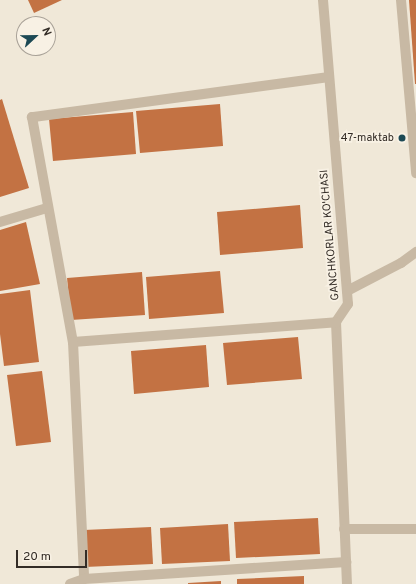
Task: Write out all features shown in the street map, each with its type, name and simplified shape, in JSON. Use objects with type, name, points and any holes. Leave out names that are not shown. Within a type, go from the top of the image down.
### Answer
[{"type":"street","name":"GANCHKORLAR KO'CHASI","points":[[323,0],[348,304],[336,322]]},
{"type":"street","points":[[401,0],[416,173]]},
{"type":"street","points":[[84,579],[73,342],[47,208],[32,117],[329,77]]},
{"type":"street","points":[[0,222],[47,208]]},
{"type":"street","points":[[347,291],[401,263],[416,252]]},
{"type":"street","points":[[73,342],[336,322],[347,584]]},
{"type":"street","points":[[344,529],[416,529]]},
{"type":"street","points":[[70,584],[84,579],[346,562]]},
{"type":"building","points":[[28,0],[62,0],[34,13]]},
{"type":"building","points":[[409,0],[416,0],[416,84],[415,84]]},
{"type":"building","points":[[2,99],[29,188],[0,197],[0,100]]},
{"type":"building","points":[[220,104],[223,146],[140,153],[136,111]]},
{"type":"building","points":[[133,112],[136,154],[53,161],[49,119]]},
{"type":"building","points":[[300,205],[303,248],[220,255],[217,212]]},
{"type":"building","points":[[26,222],[40,284],[0,291],[0,230]]},
{"type":"building","points":[[220,271],[224,313],[149,319],[146,277]]},
{"type":"building","points":[[142,272],[145,315],[71,320],[67,278]]},
{"type":"building","points":[[30,290],[39,362],[4,366],[0,334],[0,294]]},
{"type":"building","points":[[298,337],[302,379],[227,385],[223,343]]},
{"type":"building","points":[[206,345],[209,387],[134,394],[131,351]]},
{"type":"building","points":[[42,371],[51,442],[16,446],[7,375]]},
{"type":"building","points":[[318,518],[320,554],[236,558],[234,522]]},
{"type":"building","points":[[228,524],[230,561],[162,564],[160,528]]},
{"type":"building","points":[[151,527],[153,564],[85,567],[84,530]]},
{"type":"building","points":[[304,576],[304,584],[237,584],[237,579]]},
{"type":"building","points":[[221,581],[221,584],[188,584],[188,583]]},
{"type":"place","name":"47-maktab","points":[[402,138]]}]
